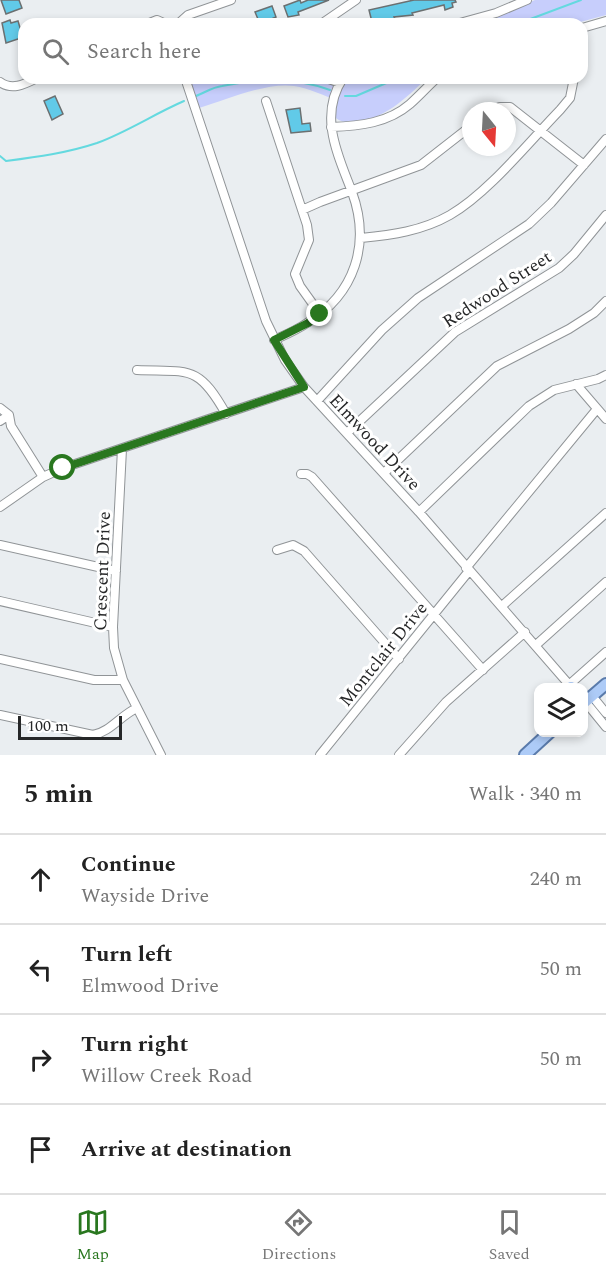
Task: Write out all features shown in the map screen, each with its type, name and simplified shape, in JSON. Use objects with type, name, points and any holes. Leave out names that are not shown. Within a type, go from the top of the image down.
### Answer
[{"type":"main road","points":[[588,698],[606,684]]},
{"type":"main road","points":[[525,755],[545,737]]},
{"type":"street","points":[[185,18],[231,0]]},
{"type":"street","points":[[330,18],[356,0]]},
{"type":"street","points":[[478,18],[527,0]]},
{"type":"street","points":[[588,26],[606,21]]},
{"type":"street","points":[[0,82],[8,87],[22,84]]},
{"type":"street","name":"Elmwood Drive","points":[[187,84],[274,340],[304,387],[419,512],[568,683]]},
{"type":"street","points":[[274,340],[308,323],[320,314],[344,289],[352,276],[361,238],[357,209],[336,154],[331,127],[333,102],[340,84]]},
{"type":"street","points":[[331,127],[375,123],[410,104],[431,84]]},
{"type":"street","points":[[361,238],[408,232],[449,215],[479,194],[570,98],[573,84]]},
{"type":"street","points":[[266,101],[307,225],[309,240],[296,274],[300,286],[320,314]]},
{"type":"street","points":[[516,111],[584,165]]},
{"type":"street","points":[[302,210],[421,165],[462,133]]},
{"type":"street","points":[[317,401],[382,330],[418,298],[529,225],[606,139]]},
{"type":"street","name":"Redwood Street","points":[[347,433],[455,332],[559,268],[574,254],[606,215]]},
{"type":"street","points":[[384,473],[497,366],[568,329],[594,313],[606,301]]},
{"type":"street","points":[[137,370],[172,369],[196,374],[226,414]]},
{"type":"street","points":[[419,512],[529,406],[554,390],[606,375]]},
{"type":"street","points":[[576,384],[606,419]]},
{"type":"street","points":[[0,507],[43,477],[304,387]]},
{"type":"street","points":[[0,408],[2,420],[11,426]]},
{"type":"street","points":[[0,408],[9,415],[11,426],[43,477]]},
{"type":"street","name":"Montclair Drive","points":[[320,755],[597,409]]},
{"type":"street","name":"Crescent Drive","points":[[122,449],[113,627],[114,648],[123,680],[161,755]]},
{"type":"street","points":[[301,474],[312,477],[483,670]]},
{"type":"street","points":[[502,606],[606,513]]},
{"type":"street","points":[[0,545],[116,571]]},
{"type":"street","points":[[277,550],[293,545],[304,550],[399,659]]},
{"type":"street","points":[[536,645],[606,582]]},
{"type":"street","points":[[0,601],[113,627]]},
{"type":"street","points":[[399,755],[446,702],[525,632]]},
{"type":"street","points":[[574,683],[606,652]]},
{"type":"street","points":[[0,659],[94,680],[123,680]]},
{"type":"street","points":[[588,701],[606,713]]},
{"type":"street","points":[[588,703],[606,727]]},
{"type":"street","points":[[0,715],[93,735],[102,734],[128,712],[137,708]]},
{"type":"shaded area","points":[[535,0],[606,0],[606,15],[588,20],[588,18],[491,18]]},
{"type":"shaded area","points":[[190,84],[420,84],[402,101],[384,113],[352,122],[335,117],[338,100],[294,86],[283,85],[259,89],[199,108]]},
{"type":"building","points":[[1,0],[19,0],[22,8],[6,14]]},
{"type":"building","points":[[300,0],[301,3],[308,0],[329,0],[298,12],[299,15],[288,17],[284,6]]},
{"type":"building","points":[[414,0],[455,0],[456,2],[452,3],[453,7],[445,10],[444,5],[394,18],[371,18],[369,10]]},
{"type":"building","points":[[272,6],[276,17],[258,18],[255,12]]},
{"type":"building","points":[[10,20],[11,23],[18,21],[18,39],[6,43],[2,23]]},
{"type":"building","points":[[55,96],[63,114],[52,120],[44,101]]},
{"type":"building","points":[[300,108],[302,124],[310,123],[311,131],[291,133],[286,110]]},
{"type":"waterway","points":[[533,18],[581,0]]},
{"type":"waterway","points":[[196,96],[212,89],[235,84]]},
{"type":"waterway","points":[[308,84],[330,90]]},
{"type":"waterway","points":[[345,96],[356,96],[384,84]]},
{"type":"waterway","points":[[0,156],[6,161],[52,154],[97,143],[184,101]]},
{"type":"route","points":[[63,468],[304,387],[274,340],[308,323],[320,314]]}]
